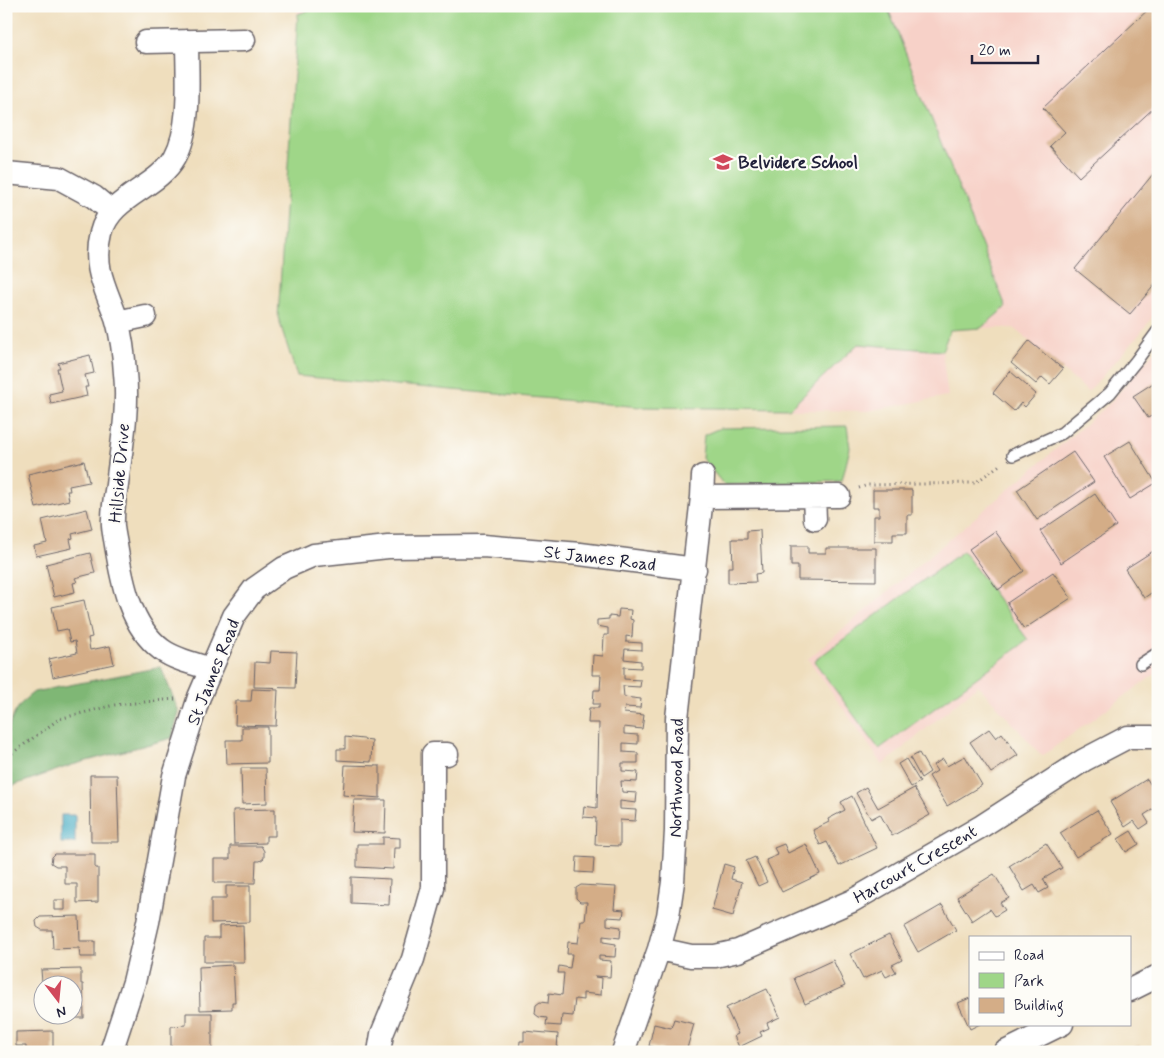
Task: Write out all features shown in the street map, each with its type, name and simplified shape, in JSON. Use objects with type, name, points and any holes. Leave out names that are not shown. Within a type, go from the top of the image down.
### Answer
[{"type":"street","points":[[146,42],[244,40]]},
{"type":"street","name":"Hillside Drive","points":[[187,41],[186,122],[182,144],[174,159],[157,178],[111,211],[101,231],[97,251],[98,269],[117,322],[126,373],[126,406],[112,520],[120,570],[131,609],[145,633],[162,650],[178,659],[211,669]]},
{"type":"street","points":[[6,173],[60,178],[94,197],[111,211]]},
{"type":"street","points":[[117,322],[145,316]]},
{"type":"street","name":"Northwood Road","points":[[623,1052],[659,949],[668,916],[673,882],[676,831],[677,718],[695,569],[702,486],[814,508],[839,496]]},
{"type":"street","name":"St James Road","points":[[111,1052],[134,982],[148,922],[174,776],[199,697],[234,616],[254,589],[284,568],[314,556],[388,547],[483,546],[580,554],[695,569]]},
{"type":"street","name":"Harcourt Crescent","points":[[659,949],[691,956],[715,956],[738,951],[852,901],[982,826],[1084,760],[1128,737],[1152,736],[1158,738]]},
{"type":"street","points":[[379,1052],[382,1034],[413,959],[433,888],[433,754]]},
{"type":"street","points":[[1132,989],[1158,976]]},
{"type":"street","points":[[1005,1052],[1058,1026]]},
{"type":"lane","points":[[1013,455],[1062,433],[1110,393],[1158,331]]},
{"type":"lane","points":[[1140,664],[1158,653]]},
{"type":"path","points":[[839,496],[868,485],[975,483],[1013,455]]},
{"type":"path","points":[[6,761],[11,754],[59,719],[114,705],[199,697]]},
{"type":"shaded area","name":"Belvidere School","points":[[298,6],[1158,6],[1158,310],[1139,335],[1088,392],[1014,328],[950,330],[942,351],[948,396],[868,411],[641,407],[297,376],[278,317]]},
{"type":"shaded area","points":[[1158,347],[1158,672],[1042,756],[978,685],[883,765],[808,659],[1108,405]]},
{"type":"green space","name":"Belvidere School","points":[[321,6],[887,6],[1006,307],[981,328],[950,330],[942,351],[858,344],[789,409],[641,407],[297,376],[278,317],[298,14]]},
{"type":"green space","points":[[847,426],[850,448],[842,481],[724,485],[702,458],[704,435],[720,428]]},
{"type":"green space","points":[[963,551],[1028,640],[879,749],[814,661]]},
{"type":"green space","points":[[161,667],[179,712],[172,738],[72,765],[6,788],[6,748],[10,723],[15,712],[34,692]]},
{"type":"water","points":[[61,815],[75,815],[75,843],[61,843]]},
{"type":"building","points":[[1152,6],[1158,6],[1158,104],[1079,177],[1050,146],[1065,132],[1043,108]]},
{"type":"building","points":[[1158,168],[1158,281],[1130,314],[1075,269]]},
{"type":"building","points":[[1029,341],[1063,369],[1050,384],[1042,377],[1036,384],[1011,363]]},
{"type":"building","points":[[90,355],[94,373],[85,375],[88,387],[85,387],[87,396],[51,404],[49,394],[62,391],[57,368],[60,368],[58,363]]},
{"type":"building","points":[[1010,371],[1036,394],[1025,407],[1021,403],[1014,411],[993,393]]},
{"type":"building","points":[[1158,380],[1158,412],[1148,418],[1133,396]]},
{"type":"building","points":[[1130,441],[1156,483],[1130,499],[1104,457]]},
{"type":"building","points":[[1073,452],[1094,482],[1037,520],[1017,490]]},
{"type":"building","points":[[84,461],[89,482],[69,486],[70,491],[67,491],[69,500],[36,508],[28,474]]},
{"type":"building","points":[[873,490],[912,490],[912,515],[907,515],[907,533],[893,533],[893,541],[874,541],[874,516],[879,516],[879,507],[873,507]]},
{"type":"building","points":[[1095,494],[1116,526],[1061,563],[1040,531]]},
{"type":"building","points":[[87,509],[92,529],[72,534],[73,538],[70,539],[72,548],[36,556],[34,546],[47,543],[42,520]]},
{"type":"building","points":[[760,530],[762,573],[755,574],[756,582],[728,583],[728,567],[733,567],[732,539],[747,539],[747,531]]},
{"type":"building","points":[[995,531],[1024,571],[998,590],[969,549]]},
{"type":"building","points":[[791,546],[808,546],[808,553],[826,553],[826,548],[876,548],[876,581],[798,580],[798,566],[791,566]]},
{"type":"building","points":[[1158,548],[1158,596],[1154,591],[1144,598],[1125,569]]},
{"type":"building","points":[[90,553],[95,573],[75,578],[77,582],[73,583],[75,592],[54,597],[46,564]]},
{"type":"building","points":[[1053,572],[1071,598],[1024,629],[1007,603]]},
{"type":"building","points":[[84,600],[92,637],[88,638],[90,650],[110,646],[114,664],[53,677],[49,659],[77,653],[75,641],[70,642],[67,629],[57,631],[52,607]]},
{"type":"building","points":[[619,609],[631,610],[630,619],[633,620],[632,637],[626,636],[626,642],[642,643],[642,650],[625,649],[624,659],[641,661],[641,668],[624,667],[624,679],[641,680],[640,687],[623,686],[624,697],[641,699],[640,708],[625,707],[624,713],[644,715],[642,729],[624,727],[624,734],[638,735],[638,744],[623,743],[623,752],[638,753],[638,763],[622,763],[622,771],[638,772],[637,782],[621,781],[622,792],[637,793],[636,803],[620,801],[620,809],[636,810],[635,821],[620,820],[620,846],[595,845],[596,818],[583,817],[584,806],[597,808],[599,723],[588,723],[589,708],[599,708],[599,704],[593,704],[594,690],[600,690],[601,675],[592,675],[593,655],[603,656],[604,635],[608,635],[608,628],[597,626],[597,620],[609,619],[609,616],[618,617]]},
{"type":"building","points":[[271,651],[297,652],[295,688],[254,687],[255,662],[270,663]]},
{"type":"building","points":[[252,689],[278,690],[276,726],[235,725],[236,701],[251,701]]},
{"type":"building","points":[[242,727],[268,727],[268,763],[227,764],[226,740],[242,740]]},
{"type":"building","points":[[989,729],[996,738],[1002,733],[1018,755],[991,773],[970,742]]},
{"type":"building","points":[[345,737],[372,740],[371,762],[337,760],[337,749],[345,749]]},
{"type":"building","points":[[919,753],[930,772],[921,778],[910,758]]},
{"type":"building","points":[[965,756],[982,785],[947,806],[929,776],[937,771],[933,765],[943,759],[947,766]]},
{"type":"building","points":[[906,759],[920,782],[911,787],[898,764]]},
{"type":"building","points":[[345,765],[380,766],[380,798],[343,795]]},
{"type":"building","points":[[241,768],[266,768],[267,803],[242,804]]},
{"type":"building","points":[[90,775],[117,775],[119,842],[91,842]]},
{"type":"building","points":[[1147,779],[1158,796],[1158,806],[1144,815],[1149,823],[1140,829],[1134,821],[1125,827],[1110,802]]},
{"type":"building","points":[[866,787],[878,808],[914,788],[930,815],[892,836],[880,814],[871,819],[856,793]]},
{"type":"building","points":[[852,796],[877,848],[839,866],[827,842],[820,845],[813,830],[829,822],[828,819],[845,810],[841,802]]},
{"type":"building","points":[[354,800],[386,800],[385,833],[352,832]]},
{"type":"building","points":[[275,809],[275,836],[266,836],[266,843],[234,844],[233,810]]},
{"type":"building","points":[[1097,810],[1113,834],[1076,857],[1060,833]]},
{"type":"building","points":[[1131,831],[1139,844],[1126,852],[1118,839]]},
{"type":"building","points":[[383,837],[400,838],[400,848],[394,848],[393,869],[357,867],[357,844],[383,844]]},
{"type":"building","points":[[1046,843],[1062,868],[1043,879],[1048,888],[1039,893],[1034,885],[1024,891],[1009,866]]},
{"type":"building","points":[[784,844],[788,853],[806,844],[820,874],[782,892],[766,860],[778,855],[774,848]]},
{"type":"building","points":[[230,846],[261,846],[264,851],[264,858],[256,861],[255,883],[214,883],[214,859],[230,859]]},
{"type":"building","points":[[55,854],[95,854],[95,868],[98,868],[98,902],[77,903],[77,884],[65,884],[65,866],[56,866],[51,863],[52,857]]},
{"type":"building","points":[[577,857],[594,858],[593,873],[576,872]]},
{"type":"building","points":[[755,857],[767,882],[758,886],[746,861]]},
{"type":"building","points":[[724,864],[734,867],[731,879],[742,882],[733,916],[712,910]]},
{"type":"building","points":[[994,874],[1009,898],[1000,903],[1005,910],[995,916],[990,909],[972,921],[957,897]]},
{"type":"building","points":[[351,877],[390,879],[389,905],[351,903]]},
{"type":"building","points":[[581,885],[616,887],[614,909],[624,910],[623,918],[607,917],[607,925],[621,927],[620,938],[603,936],[603,942],[616,944],[615,957],[599,956],[599,960],[611,961],[610,977],[595,976],[602,978],[601,995],[583,993],[583,1000],[575,999],[573,1016],[562,1015],[561,1026],[546,1025],[547,1018],[539,1017],[535,1014],[536,1005],[540,1002],[548,1003],[549,993],[562,995],[564,973],[558,973],[559,966],[570,968],[572,954],[567,954],[568,942],[578,943],[581,921],[585,921],[587,902],[580,902],[576,898],[576,888]]},
{"type":"building","points":[[226,886],[250,886],[250,922],[211,923],[211,899],[226,899]]},
{"type":"building","points":[[54,900],[65,900],[65,910],[54,910]]},
{"type":"building","points":[[942,905],[956,930],[918,952],[904,927]]},
{"type":"building","points":[[79,916],[80,941],[95,941],[95,957],[80,957],[79,948],[53,949],[52,930],[42,930],[37,927],[36,921],[40,917]]},
{"type":"building","points":[[243,925],[244,962],[204,962],[204,938],[219,938],[219,926]]},
{"type":"building","points":[[889,935],[902,960],[892,965],[896,972],[886,977],[882,970],[863,979],[850,954]]},
{"type":"building","points":[[833,960],[845,986],[805,1004],[794,978]]},
{"type":"building","points":[[233,965],[235,1002],[232,1002],[232,1009],[200,1010],[199,967]]},
{"type":"building","points":[[81,969],[81,976],[42,976],[41,970]]},
{"type":"building","points":[[82,984],[83,984],[84,1018],[82,1018]]},
{"type":"building","points":[[767,989],[780,1017],[767,1023],[769,1028],[760,1032],[762,1036],[739,1047],[734,1036],[738,1034],[726,1008]]},
{"type":"building","points":[[969,998],[969,1026],[976,1026],[970,1029],[958,1003]]},
{"type":"building","points":[[186,1013],[212,1013],[212,1049],[171,1050],[171,1026],[186,1025]]},
{"type":"building","points":[[674,1019],[694,1024],[686,1052],[662,1052],[663,1050],[649,1046],[654,1024],[671,1028]]},
{"type":"building","points":[[53,1031],[53,1052],[26,1052],[26,1046],[16,1046],[16,1032]]},
{"type":"building","points":[[524,1031],[558,1034],[557,1050],[553,1049],[553,1052],[519,1052],[520,1041],[524,1041]]},
{"type":"building","points":[[1139,1045],[1143,1052],[1127,1052]]},
{"type":"place","name":"Belvidere School","points":[[723,162]]}]
